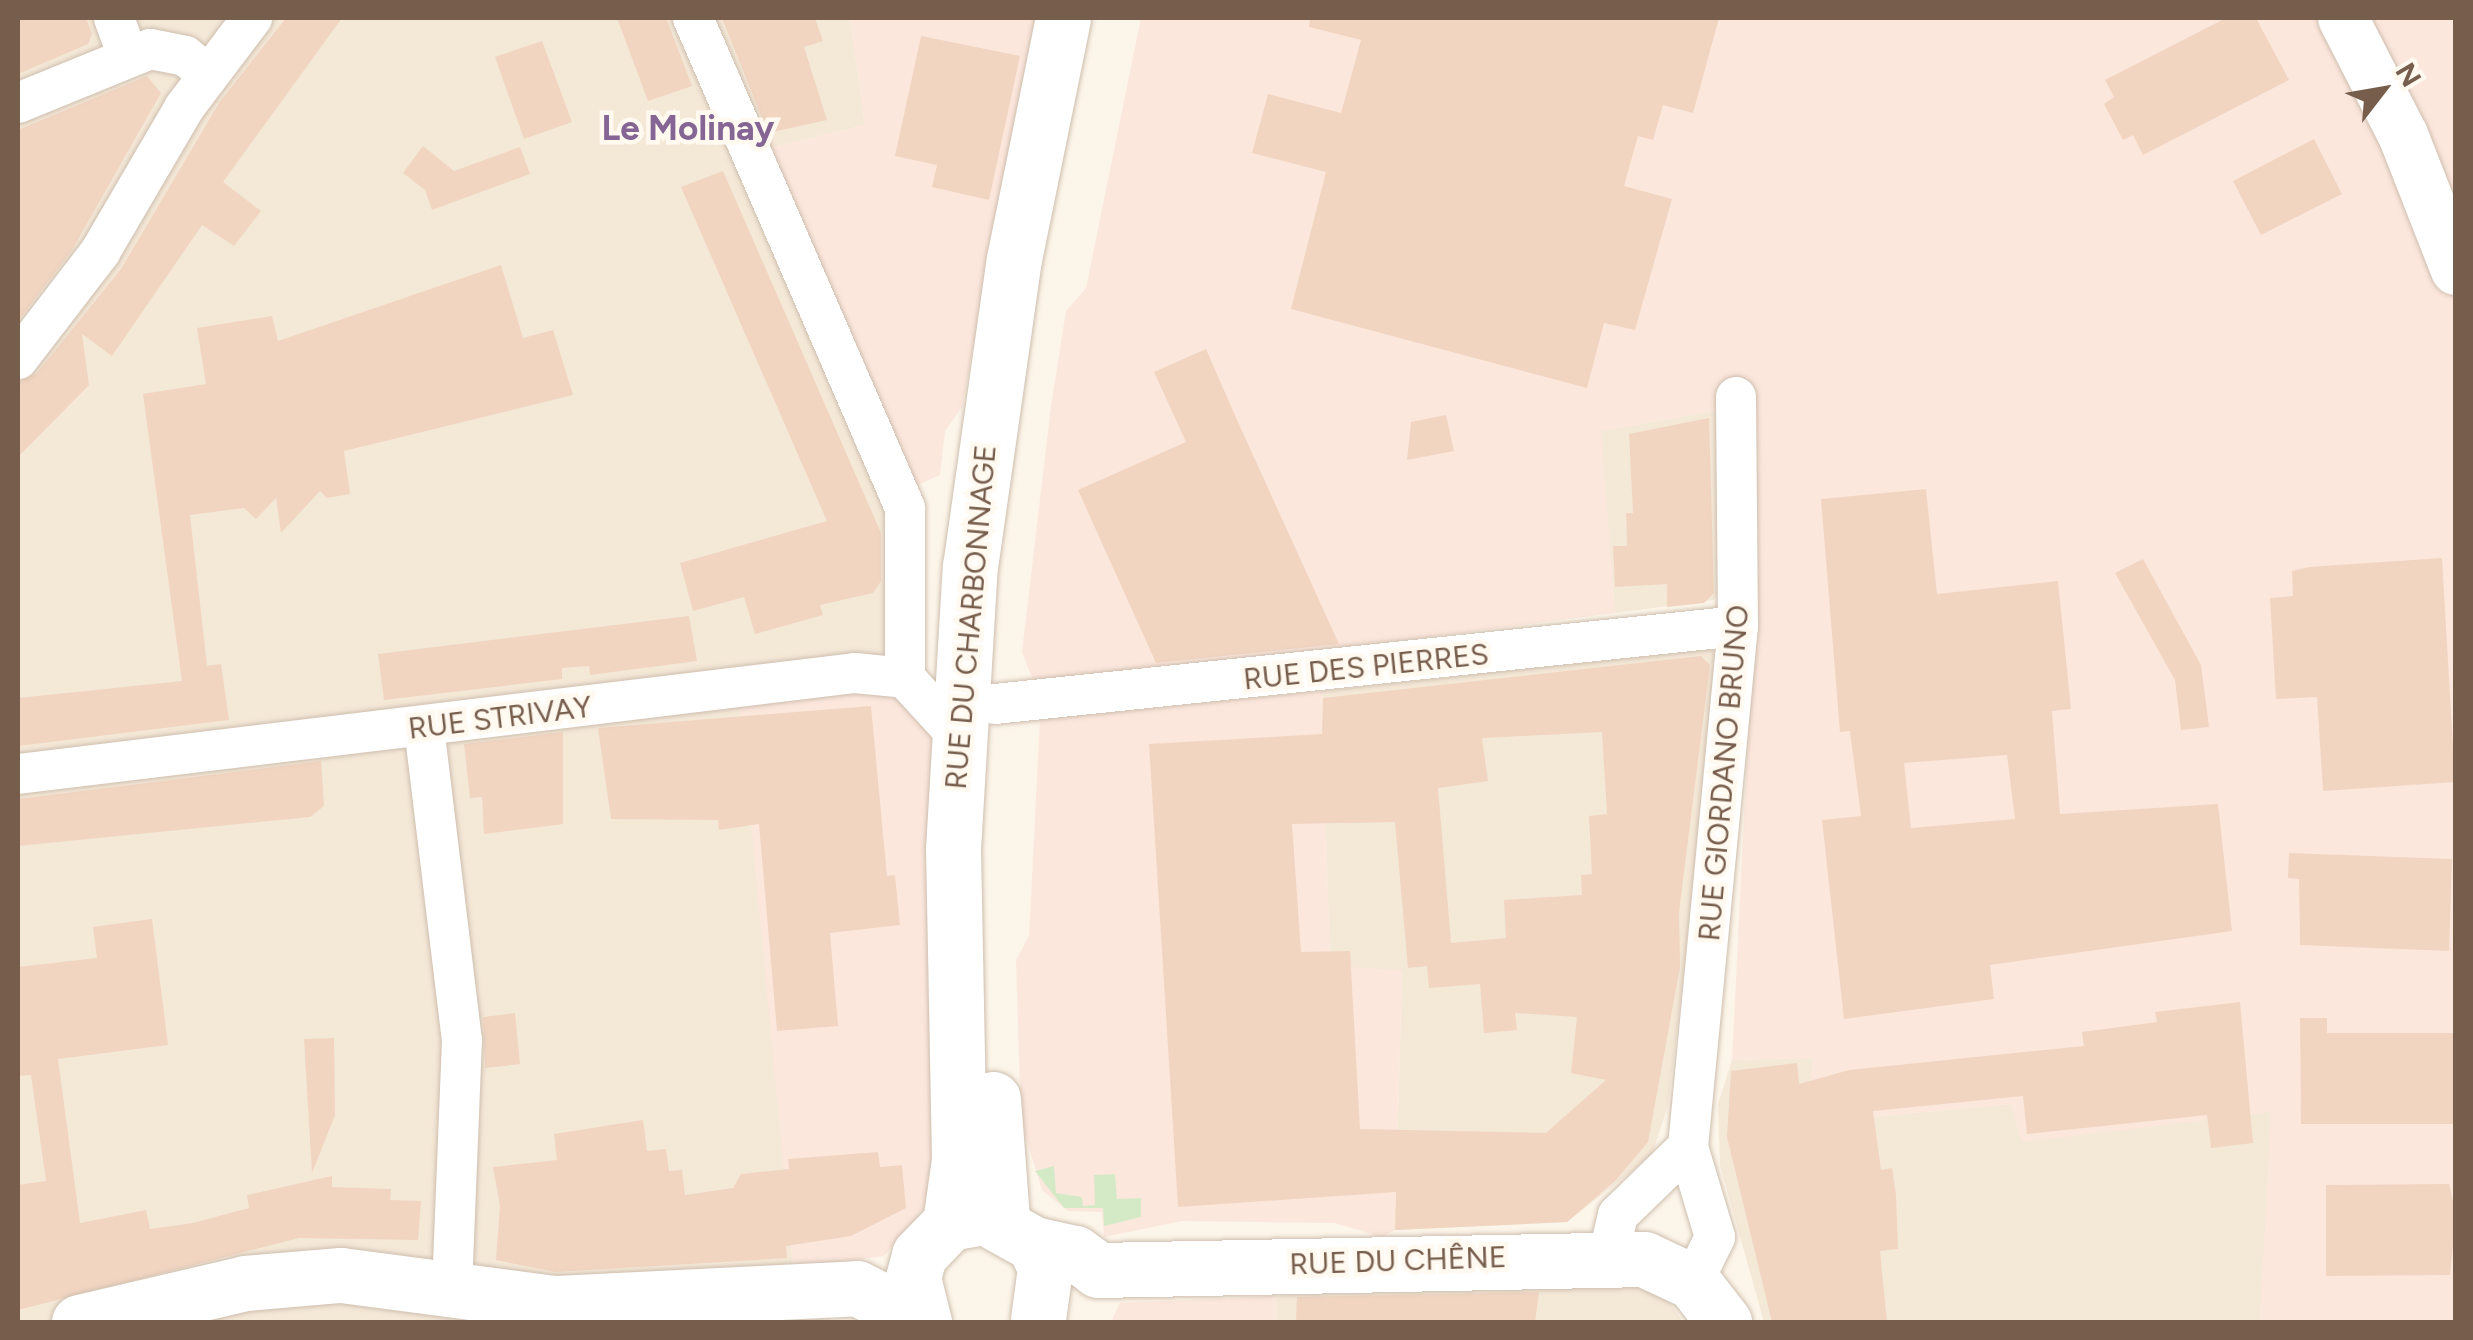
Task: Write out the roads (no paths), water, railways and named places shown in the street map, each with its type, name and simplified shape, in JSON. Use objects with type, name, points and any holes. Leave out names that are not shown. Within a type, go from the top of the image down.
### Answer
[{"type":"main road","name":"RUE DU CHARBONNAGE","points":[[976,1236],[989,880],[976,720],[982,466],[1063,18]]},
{"type":"main road","name":"RUE DU CHARBONNAGE","points":[[976,720],[1036,340],[1100,18]]},
{"type":"main road","name":"RUE DU CHÊNE","points":[[976,1236],[1075,1254],[1098,1270],[1644,1258],[1709,1302]]},
{"type":"main road","points":[[924,1322],[913,1278],[976,1236]]},
{"type":"main road","points":[[79,1322],[270,1280],[379,1276],[472,1302],[591,1302],[857,1288],[976,1236],[1045,1268],[1036,1321]]},
{"type":"main road","points":[[1036,1321],[1098,1270]]},
{"type":"main road","points":[[857,1288],[924,1322]]},
{"type":"street","points":[[114,18],[128,56]]},
{"type":"street","points":[[18,359],[100,252],[208,74],[252,18]]},
{"type":"street","points":[[693,18],[905,508],[905,678],[976,720]]},
{"type":"street","points":[[2343,18],[2403,135],[2456,270]]},
{"type":"street","points":[[18,102],[128,56],[168,51],[208,74]]},
{"type":"street","name":"RUE GIORDANO BRUNO","points":[[1709,1302],[1714,1236],[1688,1147],[1738,626],[1736,397]]},
{"type":"street","name":"RUE DES PIERRES","points":[[976,720],[1738,626]]},
{"type":"street","name":"RUE STRIVAY","points":[[18,774],[424,728],[855,672],[905,678]]},
{"type":"street","points":[[424,728],[462,1040],[472,1302]]},
{"type":"street","points":[[1608,1257],[1618,1216],[1688,1147]]},
{"type":"district","name":"Le Molinay","points":[[688,128]]}]
